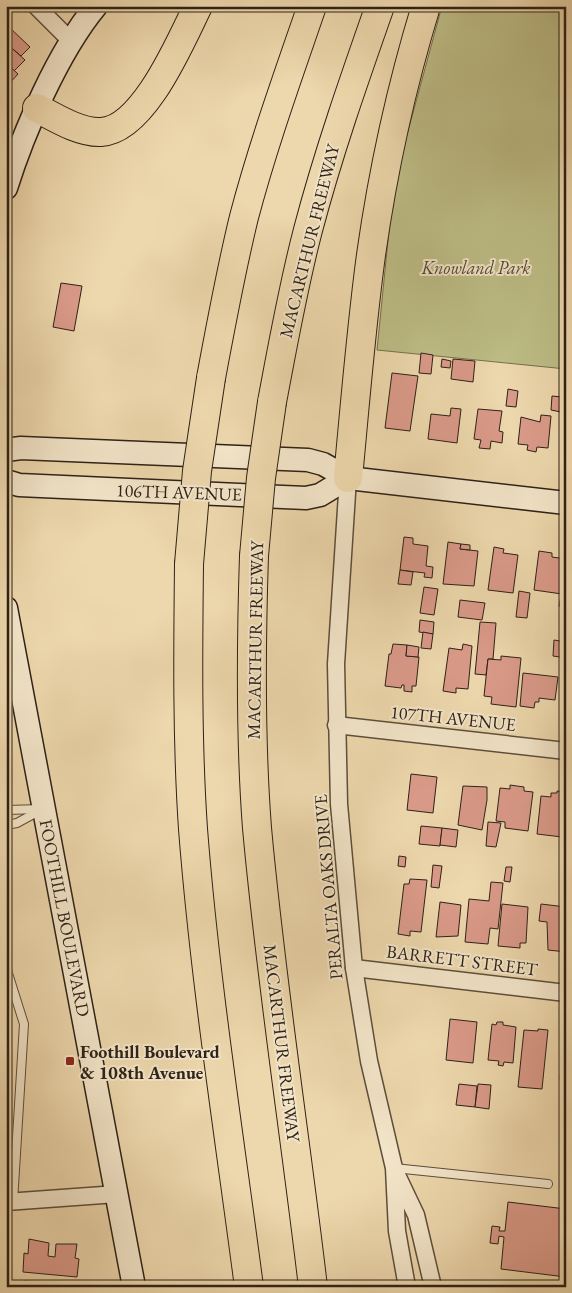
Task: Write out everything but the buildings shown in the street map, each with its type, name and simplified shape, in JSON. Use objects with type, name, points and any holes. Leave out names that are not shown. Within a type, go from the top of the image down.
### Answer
[{"type":"highway","points":[[37,108],[58,120],[95,132],[110,131],[123,124],[136,113],[153,90],[198,6]]},
{"type":"highway","points":[[249,1287],[203,927],[194,828],[188,740],[189,564],[197,471],[226,296],[244,216],[265,142],[312,6]]},
{"type":"highway","name":"MACARTHUR FREEWAY","points":[[313,1287],[277,1010],[257,827],[252,740],[251,642],[254,556],[261,478],[272,402],[290,310],[308,232],[331,149],[380,6]]},
{"type":"highway","points":[[348,478],[361,340],[381,192],[395,120],[426,6]]},
{"type":"street","points":[[36,6],[72,42]]},
{"type":"street","points":[[6,188],[37,108],[72,42],[96,6]]},
{"type":"street","name":"106TH AVENUE","points":[[6,450],[21,448],[308,460],[323,464],[348,478],[566,503]]},
{"type":"street","name":"106TH AVENUE","points":[[6,481],[19,485],[306,498],[320,495],[348,478]]},
{"type":"street","name":"PERALTA OAKS DRIVE","points":[[348,478],[339,603],[336,725],[340,824],[354,968],[369,1061],[394,1168],[397,1232],[407,1287]]},
{"type":"street","name":"FOOTHILL BOULEVARD","points":[[6,608],[8,631],[44,808],[134,1287]]},
{"type":"street","name":"107TH AVENUE","points":[[336,725],[566,751]]},
{"type":"street","name":"BARRETT STREET","points":[[354,968],[566,993]]},
{"type":"street","points":[[394,1168],[416,1215],[432,1287]]},
{"type":"street","points":[[9,1202],[117,1194]]},
{"type":"lane","points":[[6,810],[44,808]]},
{"type":"lane","points":[[6,826],[17,823],[44,808]]},
{"type":"lane","points":[[6,967],[24,1024],[9,1202]]},
{"type":"lane","points":[[394,1168],[548,1184]]},
{"type":"green space","name":"Knowland Park","points":[[442,6],[566,6],[566,369],[377,350],[390,221],[401,157]]},
{"type":"place","name":"Foothill Boulevard & 108th Avenue","points":[[70,1061]]}]
